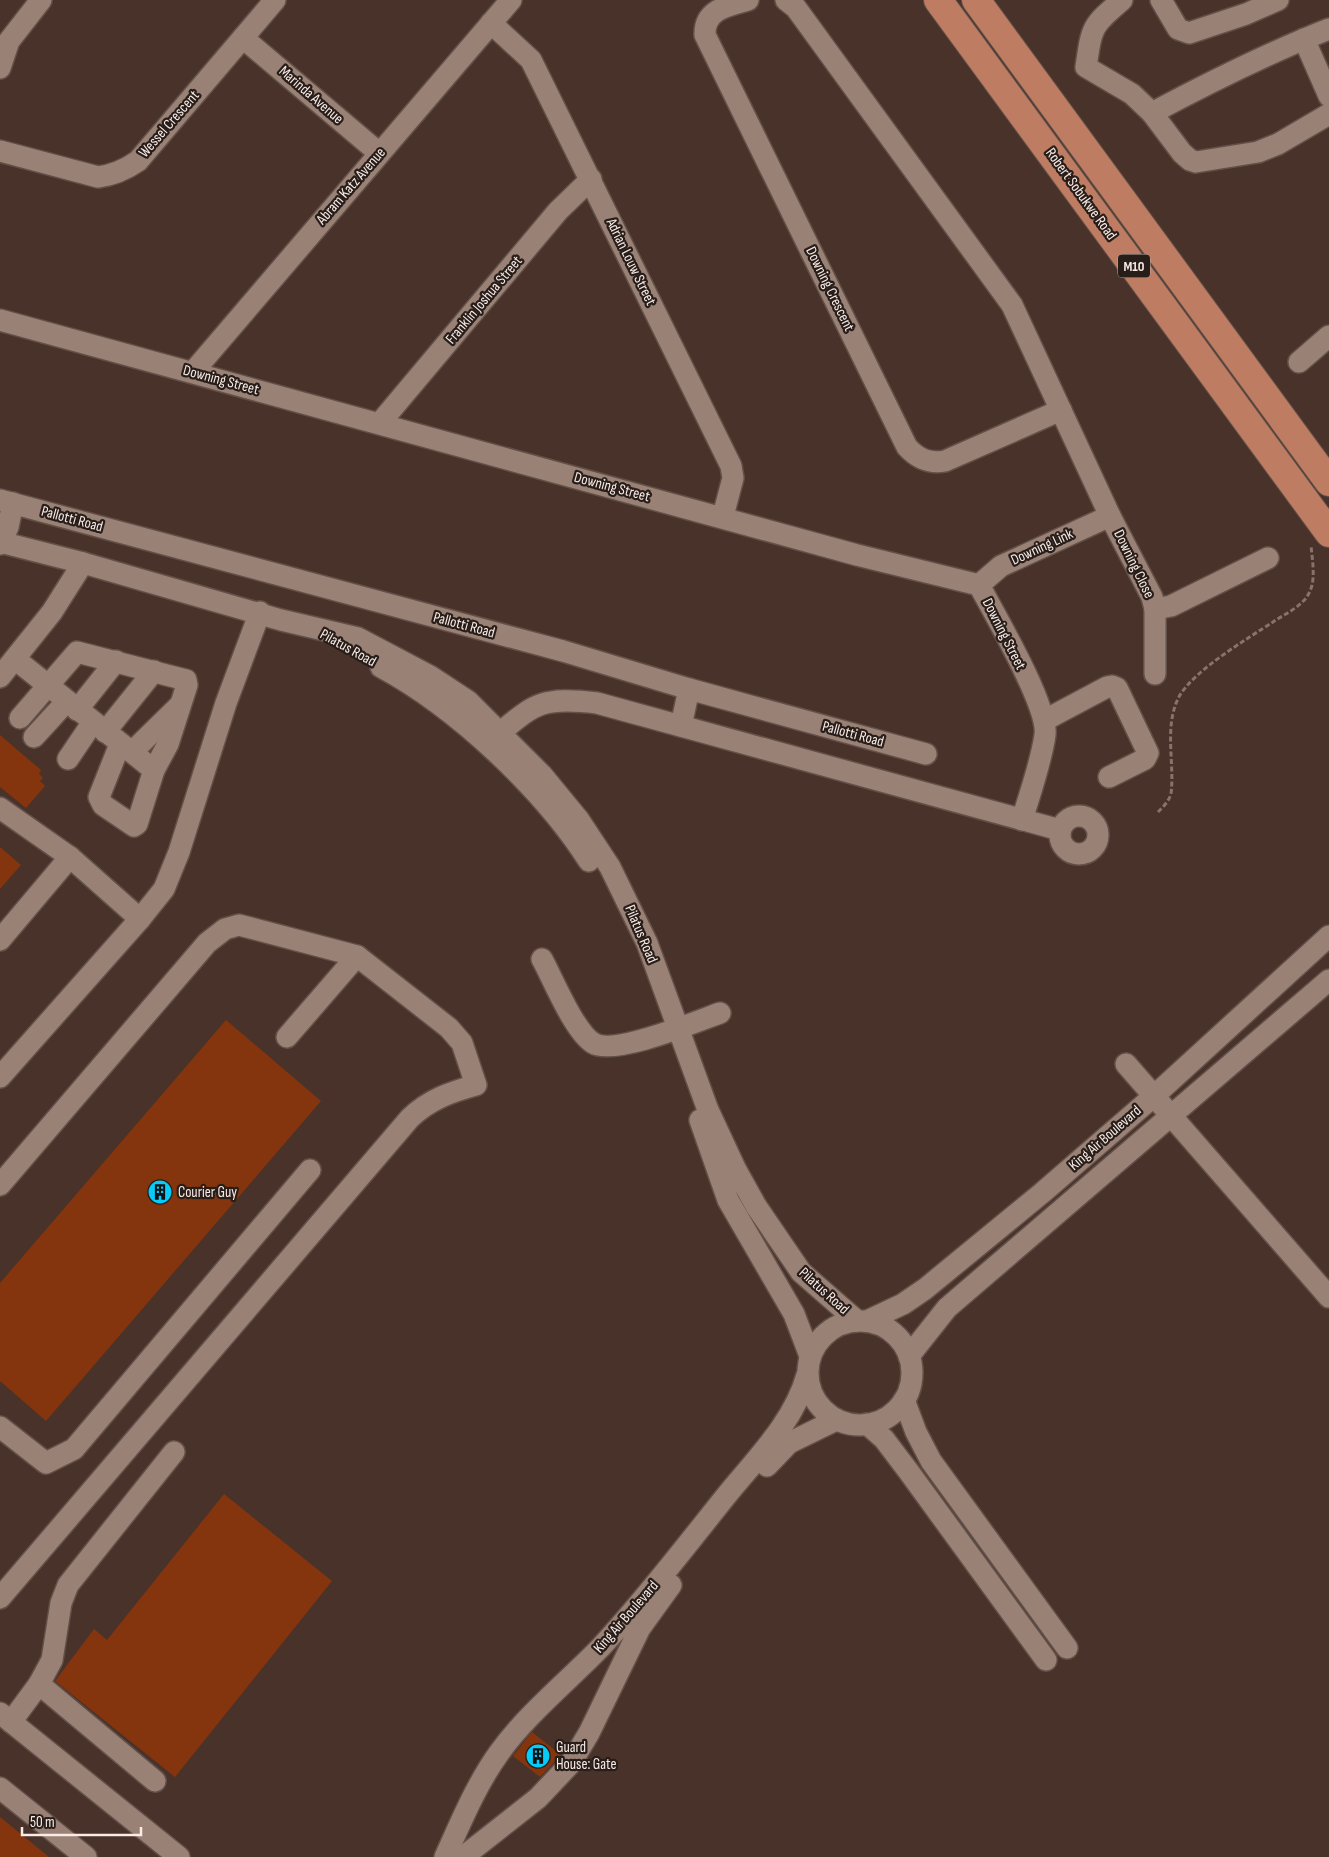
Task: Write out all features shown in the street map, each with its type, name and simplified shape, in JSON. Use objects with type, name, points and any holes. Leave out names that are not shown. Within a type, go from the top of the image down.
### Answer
[{"type":"main road","name":"Robert Sobukwe Road","points":[[938,0],[1320,538]]},
{"type":"main road","name":"Robert Sobukwe Road","points":[[976,0],[1329,482]]},
{"type":"street","points":[[0,68],[9,41],[41,0]]},
{"type":"street","name":"Wessel Crescent","points":[[0,151],[98,177],[113,175],[126,169],[138,160],[276,0]]},
{"type":"street","name":"Abram Katz Avenue","points":[[193,372],[510,0]]},
{"type":"street","name":"Downing Crescent","points":[[748,0],[716,10],[707,18],[705,35],[907,446],[922,459],[934,463],[945,462],[1061,410]]},
{"type":"street","points":[[786,0],[796,8],[1002,289],[1012,305],[1110,516]]},
{"type":"street","points":[[1122,0],[1098,21],[1092,31],[1086,67],[1132,94],[1152,113],[1182,153],[1190,160],[1196,162],[1258,152],[1278,144],[1329,114]]},
{"type":"street","points":[[1160,0],[1178,29],[1189,33],[1246,14],[1278,0]]},
{"type":"street","name":"Adrian Louw Street","points":[[491,22],[531,60],[731,466],[733,478],[723,516]]},
{"type":"street","points":[[1152,113],[1228,72],[1329,29]]},
{"type":"street","name":"Marinda Avenue","points":[[243,38],[379,153]]},
{"type":"street","points":[[1304,39],[1329,96]]},
{"type":"street","name":"Franklin Joshua Street","points":[[380,423],[558,211],[590,179]]},
{"type":"street","name":"Downing Street","points":[[0,320],[723,516],[857,555],[979,586],[1021,666],[1045,720]]},
{"type":"street","points":[[1299,362],[1329,336]]},
{"type":"street","points":[[0,1077],[140,919],[164,889],[173,869],[226,703],[260,612],[84,563],[0,543],[8,527],[6,502]]},
{"type":"street","name":"Pallotti Road","points":[[6,502],[564,651],[689,689],[926,754]]},
{"type":"street","name":"Downing Link","points":[[979,586],[1001,566],[1110,516]]},
{"type":"street","name":"Downing Close","points":[[1110,516],[1146,582],[1155,609],[1155,674]]},
{"type":"street","points":[[1155,609],[1171,606],[1268,558]]},
{"type":"street","points":[[0,677],[52,612],[84,563]]},
{"type":"street","name":"Pilatus Road","points":[[260,612],[311,628],[409,681],[493,738],[543,798],[581,848],[616,904],[656,1001],[756,1206],[801,1272],[862,1321]]},
{"type":"street","points":[[20,718],[77,652],[116,660],[186,680],[188,685],[168,744],[154,770],[134,826],[103,805],[99,793],[99,727],[116,660]]},
{"type":"street","points":[[15,659],[154,770]]},
{"type":"street","points":[[68,759],[154,671]]},
{"type":"street","points":[[1022,820],[1045,735],[1045,720],[1112,686],[1117,688],[1148,753],[1145,759],[1109,777]]},
{"type":"street","points":[[681,726],[689,689]]},
{"type":"street","points":[[493,738],[520,714],[534,706],[569,700],[597,703],[1060,830]]},
{"type":"street","points":[[34,737],[99,727],[181,704]]},
{"type":"street","points":[[0,808],[70,857],[140,919]]},
{"type":"street","points":[[0,940],[70,857]]},
{"type":"street","points":[[0,1185],[214,935],[225,929],[239,926],[248,926],[357,956],[449,1028],[462,1043],[476,1085],[437,1098],[422,1107],[410,1118],[0,1598]]},
{"type":"street","name":"King Air Boulevard","points":[[862,1321],[903,1304],[925,1289],[1154,1096],[1329,936]]},
{"type":"street","points":[[287,1038],[357,956]]},
{"type":"street","points":[[542,959],[579,1029],[593,1043],[604,1047],[614,1047],[720,1013]]},
{"type":"street","name":"King Air Boulevard","points":[[909,1356],[947,1308],[1329,980]]},
{"type":"street","name":"Pilatus Road","points":[[671,1029],[700,1122],[728,1200],[794,1314],[809,1366]]},
{"type":"street","points":[[1126,1064],[1329,1297]]},
{"type":"street","points":[[0,1427],[46,1463],[74,1449],[310,1170]]},
{"type":"street","points":[[862,1321],[888,1330],[897,1337],[909,1356],[912,1371],[910,1386],[904,1400],[894,1412],[882,1420],[867,1424],[851,1424],[836,1420],[824,1410],[812,1394],[809,1366],[824,1334],[835,1327],[862,1321]]},
{"type":"street","name":"King Air Boulevard","points":[[445,1857],[476,1790],[499,1753],[601,1647],[668,1568],[778,1432],[802,1395],[809,1366]]},
{"type":"street","points":[[904,1400],[916,1432],[932,1461],[1067,1648]]},
{"type":"street","name":"King Air Boulevard","points":[[463,1857],[538,1798],[571,1763],[589,1733],[640,1628],[770,1461],[788,1443],[836,1420]]},
{"type":"street","points":[[867,1424],[884,1439],[1046,1660]]},
{"type":"street","points":[[174,1452],[68,1585],[61,1603],[54,1652],[39,1684],[6,1718],[179,1857]]},
{"type":"street","points":[[39,1684],[155,1781]]},
{"type":"street","points":[[0,1788],[86,1857]]},
{"type":"path","points":[[1158,812],[1171,795],[1170,746],[1174,713],[1180,696],[1192,681],[1213,664],[1246,640],[1298,607],[1310,591],[1320,538]]},
{"type":"building","points":[[0,735],[41,770],[39,774],[43,778],[40,781],[45,786],[26,808],[0,787]]},
{"type":"building","points":[[0,847],[21,865],[0,889]]},
{"type":"building","name":"Courier Guy","points":[[226,1020],[321,1101],[46,1421],[0,1381],[0,1283]]},
{"type":"building","points":[[224,1494],[332,1581],[175,1777],[55,1681],[94,1629],[107,1640]]},
{"type":"building","name":"Guard House: Gate","points":[[532,1732],[561,1755],[540,1777],[513,1756]]},
{"type":"building","points":[[0,1817],[49,1857],[0,1857]]},
{"type":"place","name":"Courier Guy","points":[[160,1192]]},
{"type":"place","name":"Guard House: Gate","points":[[538,1756]]}]
